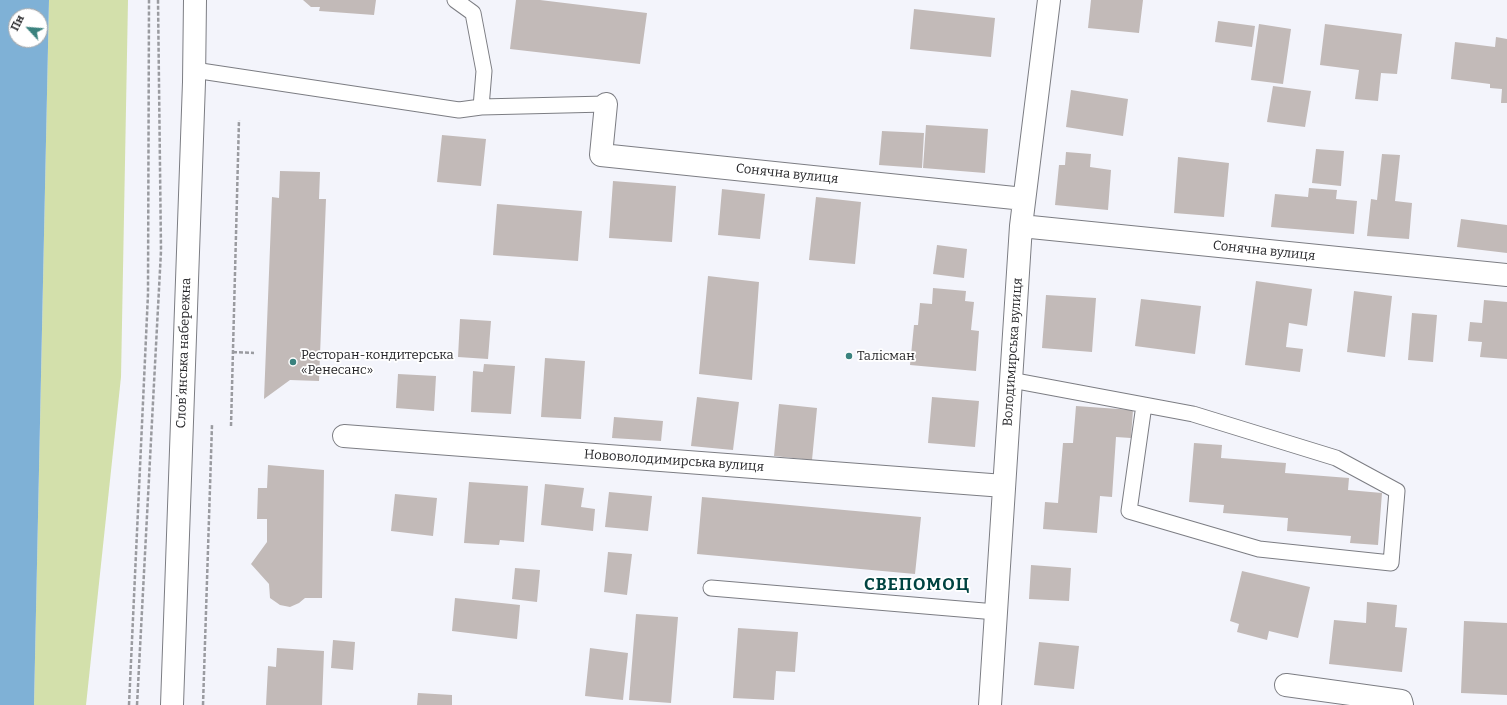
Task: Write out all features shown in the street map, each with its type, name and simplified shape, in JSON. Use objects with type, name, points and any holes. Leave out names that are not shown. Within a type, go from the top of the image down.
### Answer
[{"type":"street","name":"Словʼянська набережна","points":[[172,705],[194,70],[195,0]]},
{"type":"street","name":"Володимирська вулиця","points":[[990,705],[1021,226],[1049,0]]},
{"type":"street","name":"Сонячна вулиця","points":[[606,104],[601,155],[1024,199]]},
{"type":"street","name":"Сонячна вулиця","points":[[1021,226],[1507,275]]},
{"type":"street","name":"Нововолодимирська вулиця","points":[[344,436],[1004,486]]},
{"type":"street","points":[[1286,685],[1401,701],[1402,705]]},
{"type":"lane","points":[[455,0],[473,13],[484,71],[481,107]]},
{"type":"lane","points":[[194,70],[424,106],[459,110],[481,107],[606,104]]},
{"type":"lane","points":[[1011,380],[1193,414],[1336,458],[1397,490],[1391,563],[1259,549],[1129,511],[1144,405]]},
{"type":"lane","points":[[712,588],[996,612]]},
{"type":"path","points":[[129,705],[148,294],[149,0]]},
{"type":"path","points":[[137,705],[161,251],[158,0]]},
{"type":"path","points":[[231,426],[239,120]]},
{"type":"path","points":[[233,352],[254,353]]},
{"type":"path","points":[[203,705],[212,425]]},
{"type":"green space","points":[[49,0],[128,0],[121,377],[86,705],[34,705]]},
{"type":"water","points":[[0,0],[49,0],[48,47],[48,8],[8,8],[8,48],[48,48],[34,705],[0,705]]},
{"type":"building","points":[[303,0],[376,0],[374,15],[319,11],[320,7],[311,7]]},
{"type":"building","points":[[516,0],[540,0],[647,13],[640,64],[510,49]]},
{"type":"building","points":[[1091,0],[1143,0],[1139,33],[1088,28]]},
{"type":"building","points":[[914,9],[995,18],[991,57],[910,49]]},
{"type":"building","points":[[1218,21],[1255,26],[1252,47],[1215,42]]},
{"type":"building","points":[[1259,24],[1291,29],[1283,84],[1251,80]]},
{"type":"building","points":[[1325,24],[1402,34],[1397,74],[1381,73],[1378,101],[1355,99],[1359,70],[1320,65]]},
{"type":"building","points":[[1496,37],[1507,39],[1507,103],[1501,103],[1502,89],[1490,88],[1490,84],[1451,79],[1455,42],[1495,47]]},
{"type":"building","points":[[1273,86],[1311,91],[1305,127],[1267,122]]},
{"type":"building","points":[[1071,90],[1128,99],[1123,136],[1066,127]]},
{"type":"building","points":[[926,125],[988,129],[985,173],[923,168]]},
{"type":"building","points":[[882,131],[924,133],[922,168],[879,165]]},
{"type":"building","points":[[442,135],[486,139],[481,186],[437,182]]},
{"type":"building","points":[[1316,149],[1344,151],[1341,186],[1312,183]]},
{"type":"building","points":[[1066,152],[1091,154],[1090,167],[1111,170],[1108,210],[1055,205],[1059,165],[1065,165]]},
{"type":"building","points":[[1382,154],[1400,155],[1395,201],[1412,203],[1409,239],[1367,236],[1371,199],[1377,200]]},
{"type":"building","points":[[1178,157],[1229,163],[1224,217],[1174,213]]},
{"type":"building","points":[[280,171],[320,172],[319,199],[326,199],[319,381],[290,380],[264,399],[272,197],[279,198]]},
{"type":"building","points":[[613,181],[676,186],[672,242],[609,238]]},
{"type":"building","points":[[1309,188],[1337,190],[1336,199],[1357,201],[1354,234],[1271,227],[1275,194],[1308,197]]},
{"type":"building","points":[[722,189],[765,194],[760,239],[718,235]]},
{"type":"building","points":[[816,197],[861,202],[855,264],[809,260]]},
{"type":"building","points":[[497,204],[582,211],[578,261],[493,255]]},
{"type":"building","points":[[1461,219],[1507,225],[1507,253],[1457,247]]},
{"type":"building","points":[[937,245],[967,249],[964,278],[933,274]]},
{"type":"building","points":[[708,276],[759,282],[752,380],[699,374]]},
{"type":"building","points":[[1256,281],[1312,289],[1307,326],[1289,323],[1286,347],[1303,349],[1300,372],[1245,365]]},
{"type":"building","points":[[933,288],[966,291],[965,301],[974,302],[971,330],[979,331],[976,371],[910,365],[914,325],[918,325],[920,303],[932,304]]},
{"type":"building","points":[[1354,291],[1392,296],[1385,357],[1347,352]]},
{"type":"building","points":[[1046,295],[1096,298],[1092,352],[1042,348]]},
{"type":"building","points":[[1141,299],[1201,306],[1195,354],[1135,346]]},
{"type":"building","points":[[1484,300],[1507,302],[1507,359],[1480,357],[1482,342],[1468,341],[1470,322],[1482,323]]},
{"type":"building","points":[[1412,313],[1437,315],[1433,362],[1408,360]]},
{"type":"building","points":[[460,319],[491,321],[488,359],[458,357]]},
{"type":"building","points":[[545,358],[585,361],[581,419],[541,417]]},
{"type":"building","points":[[484,364],[515,366],[511,414],[471,412],[473,371],[483,372]]},
{"type":"building","points":[[398,374],[436,376],[434,411],[396,408]]},
{"type":"building","points":[[697,397],[739,402],[733,450],[691,446]]},
{"type":"building","points":[[932,397],[979,401],[975,447],[928,443]]},
{"type":"building","points":[[779,404],[817,408],[812,460],[774,456]]},
{"type":"building","points":[[1076,406],[1133,410],[1131,438],[1116,437],[1112,497],[1100,496],[1097,533],[1043,529],[1045,502],[1058,503],[1063,443],[1073,443]]},
{"type":"building","points":[[614,417],[663,421],[661,441],[612,438]]},
{"type":"building","points":[[1194,443],[1222,445],[1221,458],[1286,463],[1285,473],[1349,478],[1348,490],[1382,493],[1378,545],[1350,543],[1351,536],[1287,531],[1288,518],[1223,513],[1224,505],[1189,502]]},
{"type":"building","points":[[268,465],[324,470],[322,598],[305,598],[299,603],[290,607],[280,605],[270,598],[269,584],[251,564],[267,542],[267,519],[257,519],[258,488],[267,488]]},
{"type":"building","points":[[469,482],[528,486],[524,542],[500,540],[499,545],[464,543]]},
{"type":"building","points":[[545,484],[584,488],[581,507],[595,509],[593,531],[541,525]]},
{"type":"building","points":[[609,492],[652,496],[648,531],[605,527]]},
{"type":"building","points":[[395,494],[437,498],[433,536],[391,531]]},
{"type":"building","points":[[702,497],[921,517],[915,574],[697,554]]},
{"type":"building","points":[[608,552],[632,554],[627,595],[604,592]]},
{"type":"building","points":[[1031,565],[1071,568],[1069,601],[1029,599]]},
{"type":"building","points":[[515,568],[540,570],[537,602],[512,599]]},
{"type":"building","points":[[1242,571],[1310,587],[1298,638],[1269,631],[1267,640],[1237,632],[1239,624],[1230,621]]},
{"type":"building","points":[[455,598],[520,605],[517,639],[452,631]]},
{"type":"building","points":[[1367,602],[1397,605],[1395,627],[1407,628],[1402,672],[1329,664],[1334,620],[1366,623]]},
{"type":"building","points":[[636,614],[678,617],[671,703],[629,700]]},
{"type":"building","points":[[1464,621],[1507,623],[1507,695],[1461,693]]},
{"type":"building","points":[[738,628],[798,632],[795,672],[776,671],[774,700],[733,698]]},
{"type":"building","points":[[333,640],[355,642],[353,670],[331,668]]},
{"type":"building","points":[[1039,642],[1079,646],[1074,689],[1034,685]]},
{"type":"building","points":[[277,648],[324,651],[322,705],[266,705],[268,666],[276,667]]},
{"type":"building","points":[[590,648],[628,653],[623,700],[585,696]]},
{"type":"building","points":[[418,693],[452,695],[452,705],[417,705]]},
{"type":"place","name":"Талісман","points":[[849,356]]},
{"type":"place","name":"Ресторан-кондитерська «Ренесанс»","points":[[293,362]]},
{"type":"district","name":"СВЕПОМОЦ","points":[[917,585]]}]
